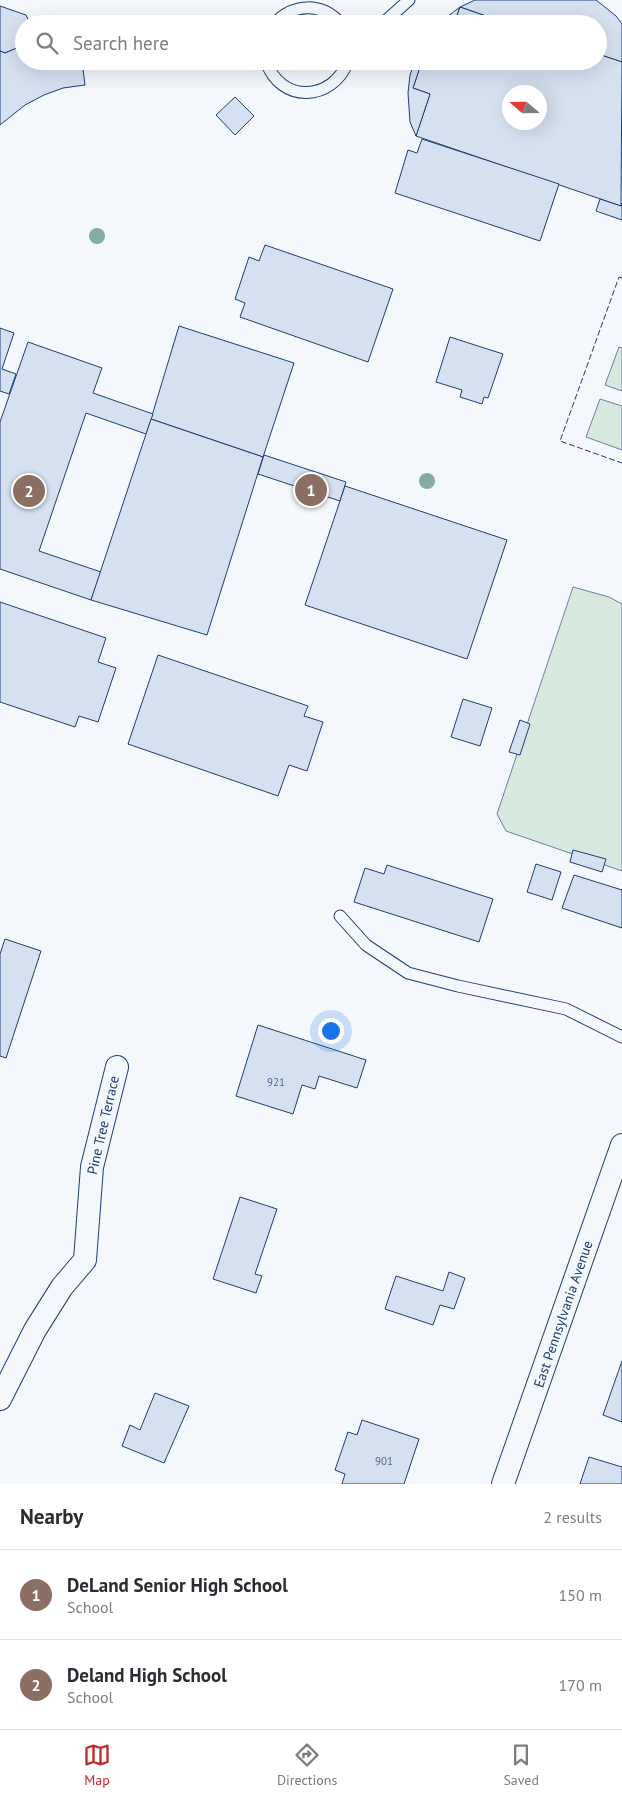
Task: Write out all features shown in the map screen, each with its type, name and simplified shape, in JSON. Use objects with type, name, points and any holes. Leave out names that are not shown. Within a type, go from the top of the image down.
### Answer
[{"type":"street","name":"Pine Tree Terrace","points":[[0,1399],[35,1330],[62,1287],[85,1260],[92,1166],[117,1067]]},
{"type":"street","name":"East Pennsylvania Avenue","points":[[503,1484],[622,1145]]},
{"type":"lane","points":[[313,8],[324,0]]},
{"type":"lane","points":[[392,15],[409,0]]},
{"type":"lane","points":[[284,15],[303,7],[324,11],[331,15]]},
{"type":"lane","points":[[271,70],[275,78],[285,87],[294,91],[308,93],[322,90],[334,83],[345,70]]},
{"type":"lane","points":[[340,916],[366,945],[408,973],[458,986],[566,1009],[622,1038]]},
{"type":"shaded area","points":[[619,347],[622,348],[622,391],[605,385]]},
{"type":"shaded area","points":[[600,399],[622,406],[622,450],[586,437]]},
{"type":"shaded area","points":[[573,587],[609,597],[622,604],[622,871],[506,831],[497,814]]},
{"type":"building","points":[[475,0],[596,0],[616,16],[622,24],[622,62],[607,57],[607,15],[483,15],[460,7]]},
{"type":"building","points":[[0,6],[26,15],[15,15],[15,49],[5,53],[0,51]]},
{"type":"building","points":[[460,7],[457,15],[450,15]]},
{"type":"building","points":[[460,7],[483,15],[457,15]]},
{"type":"building","points":[[15,49],[15,70],[83,70],[85,85],[63,88],[44,95],[25,105],[0,125],[0,51],[5,53]]},
{"type":"building","points":[[607,57],[622,62],[621,206],[416,136],[430,94],[413,88],[419,70],[607,70]]},
{"type":"building","points":[[412,70],[419,70],[413,88],[430,94],[416,136],[410,122],[408,93]]},
{"type":"building","points":[[235,97],[254,116],[235,135],[216,115]]},
{"type":"building","points":[[422,139],[559,184],[540,241],[395,193],[408,150],[417,153]]},
{"type":"building","points":[[600,199],[621,206],[622,203],[622,220],[596,211]]},
{"type":"building","points":[[265,245],[393,289],[368,362],[240,317],[245,303],[235,299],[249,257],[259,261]]},
{"type":"building","points":[[179,326],[294,363],[263,457],[151,419]]},
{"type":"building","points":[[0,328],[14,333],[2,369],[16,374],[9,394],[0,391]]},
{"type":"building","points":[[450,337],[503,354],[488,398],[484,397],[482,404],[460,397],[462,390],[436,382]]},
{"type":"building","points":[[28,342],[102,368],[93,393],[153,414],[146,434],[86,413],[39,551],[101,572],[91,600],[0,569],[0,422]]},
{"type":"building","points":[[151,419],[263,457],[207,635],[91,600]]},
{"type":"building","points":[[264,455],[346,482],[340,501],[258,474]]},
{"type":"building","points":[[345,486],[507,540],[467,659],[305,605]]},
{"type":"building","points":[[0,602],[106,638],[98,662],[116,668],[98,722],[79,716],[75,727],[0,702]]},
{"type":"building","points":[[158,655],[308,706],[304,716],[323,722],[307,771],[289,765],[278,796],[128,744]]},
{"type":"building","points":[[463,699],[492,708],[480,746],[451,737]]},
{"type":"building","points":[[520,720],[530,724],[520,755],[509,752]]},
{"type":"building","points":[[573,850],[606,859],[602,872],[570,862]]},
{"type":"building","points":[[536,864],[561,872],[552,900],[527,892]]},
{"type":"building","points":[[387,865],[493,899],[479,942],[354,902],[365,868],[384,874]]},
{"type":"building","points":[[574,875],[622,890],[622,928],[562,908]]},
{"type":"building","points":[[5,939],[41,951],[6,1058],[0,1056],[0,954]]},
{"type":"building","points":[[258,1025],[366,1060],[357,1088],[319,1076],[315,1089],[302,1085],[293,1114],[236,1096]]},
{"type":"building","points":[[240,1197],[277,1209],[255,1274],[262,1276],[256,1293],[213,1279]]},
{"type":"building","points":[[449,1272],[465,1278],[454,1309],[440,1305],[433,1325],[385,1309],[396,1276],[443,1291]]},
{"type":"building","points":[[622,1361],[622,1422],[603,1415]]},
{"type":"building","points":[[155,1393],[189,1406],[164,1463],[122,1446],[130,1425],[140,1430]]},
{"type":"building","points":[[362,1420],[419,1439],[404,1484],[342,1484],[345,1474],[335,1470],[348,1432],[357,1435]]},
{"type":"building","points":[[589,1457],[622,1467],[622,1484],[580,1484]]},
{"type":"fence","points":[[622,278],[619,277],[560,441],[622,463]]},
{"type":"place","name":"DeLand Senior High School","points":[[311,490]]},
{"type":"place","name":"Deland High School","points":[[29,491]]}]
